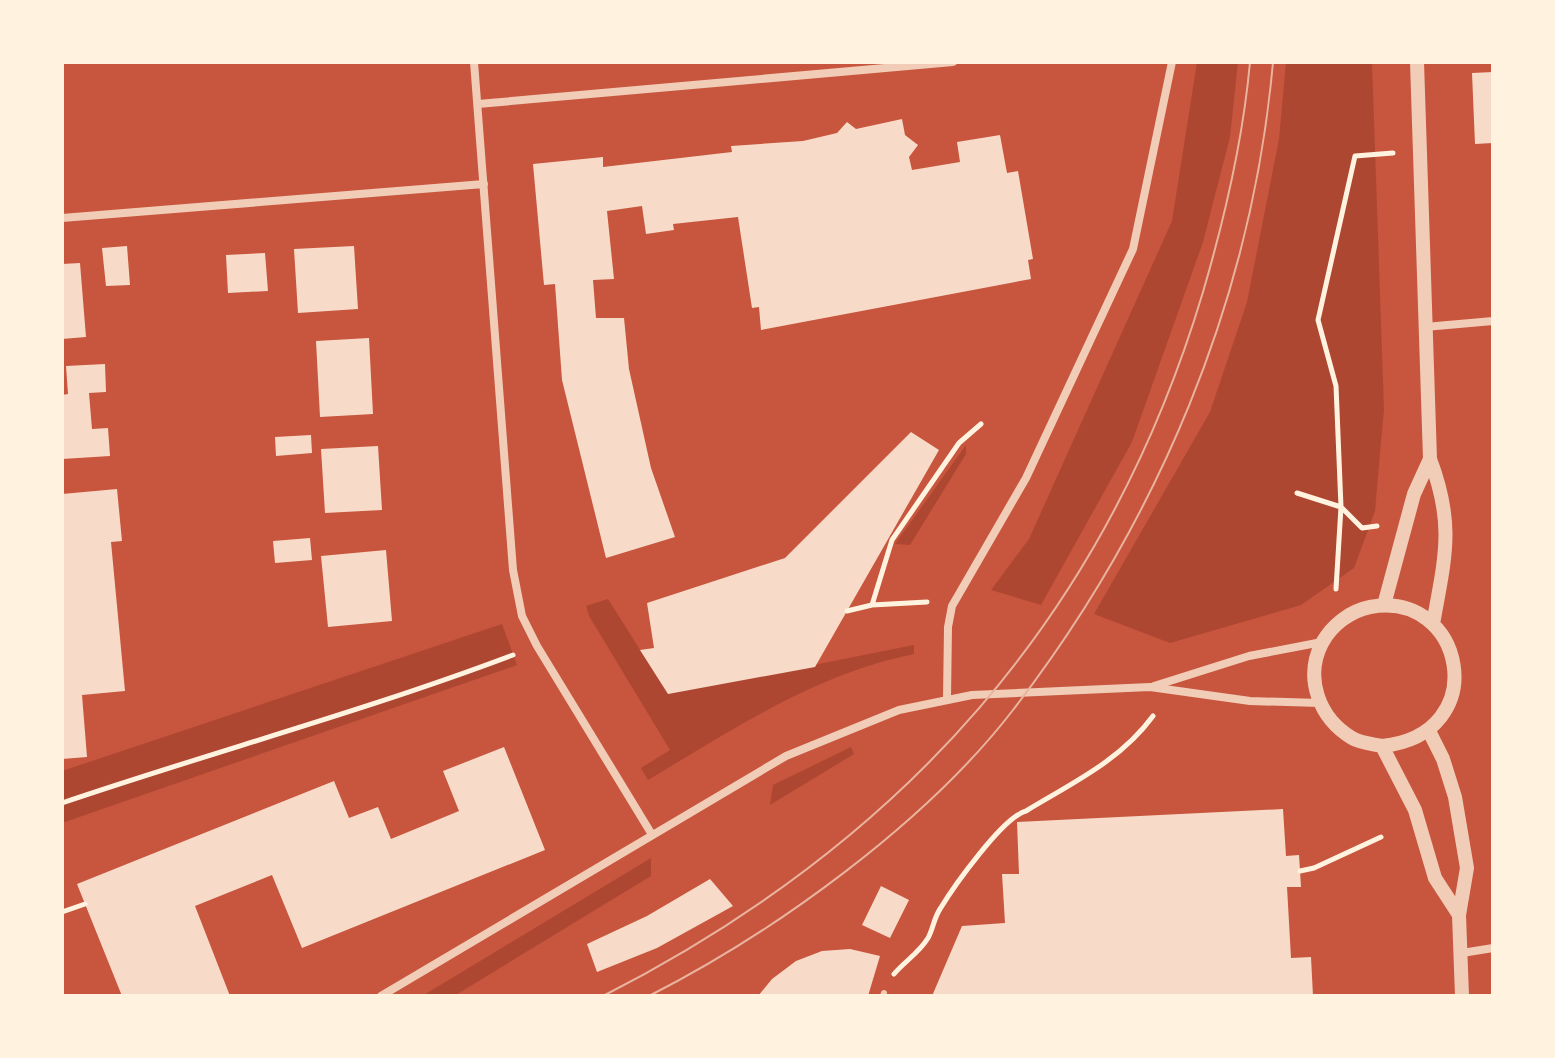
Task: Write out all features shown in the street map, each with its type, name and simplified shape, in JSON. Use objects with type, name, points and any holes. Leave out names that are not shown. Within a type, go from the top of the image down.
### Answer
[{"type":"street","points":[[474,62],[513,570],[522,616],[537,646],[651,833]]},
{"type":"street","points":[[478,104],[953,62]]},
{"type":"street","points":[[947,698],[948,627],[952,606],[1026,478],[1133,249],[1172,62]]},
{"type":"street","points":[[1417,62],[1430,459],[1445,497],[1447,548],[1433,624]]},
{"type":"street","points":[[62,218],[484,184]]},
{"type":"street","points":[[1425,327],[1493,321]]},
{"type":"street","points":[[1384,605],[1414,494],[1430,459]]},
{"type":"street","points":[[1384,605],[1409,609],[1433,624],[1445,637],[1455,668],[1452,699],[1429,731],[1406,743],[1382,746],[1353,739],[1327,715],[1314,684],[1315,662],[1323,642],[1349,615],[1384,605]]},
{"type":"street","points":[[1147,687],[1249,656],[1323,642]]},
{"type":"street","points":[[381,996],[651,833],[786,756],[855,725],[947,698],[972,695],[1147,687],[1250,701],[1320,703]]},
{"type":"street","points":[[1429,731],[1443,759],[1455,797],[1467,868],[1459,915],[1462,996]]},
{"type":"street","points":[[1382,746],[1415,810],[1435,878],[1459,915]]},
{"type":"street","points":[[1462,953],[1493,948]]},
{"type":"path","points":[[1336,592],[1341,507],[1336,386],[1318,320],[1355,156],[1418,151]]},
{"type":"path","points":[[872,605],[892,540],[959,443],[981,424]]},
{"type":"path","points":[[1297,493],[1341,507],[1362,528],[1378,526]]},
{"type":"path","points":[[847,611],[872,605],[920,601]]},
{"type":"path","points":[[62,803],[169,766],[402,697],[537,646]]},
{"type":"path","points":[[884,994],[896,971],[915,956],[930,935],[938,912],[970,863],[1014,814],[1026,811],[1112,760],[1138,737],[1153,716]]},
{"type":"path","points":[[1300,871],[1314,868],[1381,837]]},
{"type":"path","points":[[62,912],[85,904]]},
{"type":"shaded area","points":[[1197,62],[1238,62],[1230,137],[1203,242],[1132,442],[1041,605],[991,590],[1029,539],[1172,221]]},
{"type":"shaded area","points":[[1286,62],[1372,62],[1384,409],[1375,511],[1354,568],[1301,605],[1170,643],[1094,614],[1210,412],[1247,302],[1279,139]]},
{"type":"shaded area","points":[[966,445],[966,454],[910,545],[895,544]]},
{"type":"shaded area","points":[[608,599],[668,694],[914,645],[914,654],[878,663],[809,689],[648,780],[641,768],[670,750],[589,616],[586,606]]},
{"type":"shaded area","points":[[502,624],[517,665],[62,823],[62,771]]},
{"type":"shaded area","points":[[851,747],[854,754],[770,805],[773,785]]},
{"type":"shaded area","points":[[651,858],[651,876],[454,996],[422,996]]},
{"type":"building","points":[[1493,72],[1493,143],[1475,144],[1472,73]]},
{"type":"building","points":[[902,119],[905,135],[918,145],[909,157],[912,170],[960,162],[957,142],[1000,135],[1007,173],[1018,171],[1033,259],[1028,260],[1031,279],[761,330],[759,307],[752,308],[738,217],[673,224],[674,230],[646,234],[642,206],[607,211],[614,279],[593,280],[596,318],[624,318],[629,369],[651,468],[675,537],[606,558],[562,380],[555,284],[544,285],[533,164],[603,157],[603,167],[732,152],[731,146],[803,141],[837,133],[847,122],[856,129]]},
{"type":"building","points":[[127,246],[130,285],[106,286],[102,248]]},
{"type":"building","points":[[354,246],[358,309],[298,313],[294,249]]},
{"type":"building","points":[[265,253],[268,291],[228,293],[226,255]]},
{"type":"building","points":[[80,263],[86,337],[62,339],[62,264]]},
{"type":"building","points":[[369,338],[373,414],[320,417],[316,341]]},
{"type":"building","points":[[105,364],[106,392],[89,393],[92,429],[108,428],[110,456],[62,459],[62,395],[68,394],[66,366]]},
{"type":"building","points":[[911,432],[939,450],[815,667],[668,694],[640,650],[654,648],[647,603],[785,558]]},
{"type":"building","points":[[311,435],[312,453],[276,456],[275,437]]},
{"type":"building","points":[[378,446],[382,510],[325,513],[321,449]]},
{"type":"building","points":[[117,489],[122,541],[111,542],[125,691],[82,695],[87,757],[62,759],[62,494]]},
{"type":"building","points":[[310,538],[312,560],[275,563],[273,541]]},
{"type":"building","points":[[386,550],[392,621],[328,627],[321,556]]},
{"type":"building","points":[[504,747],[545,850],[302,948],[272,875],[195,906],[230,996],[122,996],[77,884],[334,781],[349,818],[378,807],[391,839],[459,811],[443,771]]},
{"type":"building","points":[[1283,809],[1286,856],[1299,855],[1301,887],[1287,887],[1291,958],[1311,957],[1313,996],[932,996],[962,926],[1005,923],[1002,874],[1019,874],[1017,822]]},
{"type":"building","points":[[710,879],[733,906],[657,948],[597,972],[587,944],[647,916]]},
{"type":"building","points":[[881,886],[909,900],[890,938],[862,925]]},
{"type":"building","points":[[850,949],[880,956],[868,996],[758,996],[772,979],[796,961],[822,951]]},
{"type":"tram line","points":[[603,996],[711,935],[810,867],[899,791],[979,708],[1050,617],[1111,517],[1162,409],[1203,292],[1219,235],[1238,149],[1250,62]]},
{"type":"tram line","points":[[649,996],[747,940],[797,907],[893,833],[978,752],[1065,638],[1112,563],[1153,485],[1190,404],[1220,322],[1244,237],[1262,150],[1273,62]]}]
